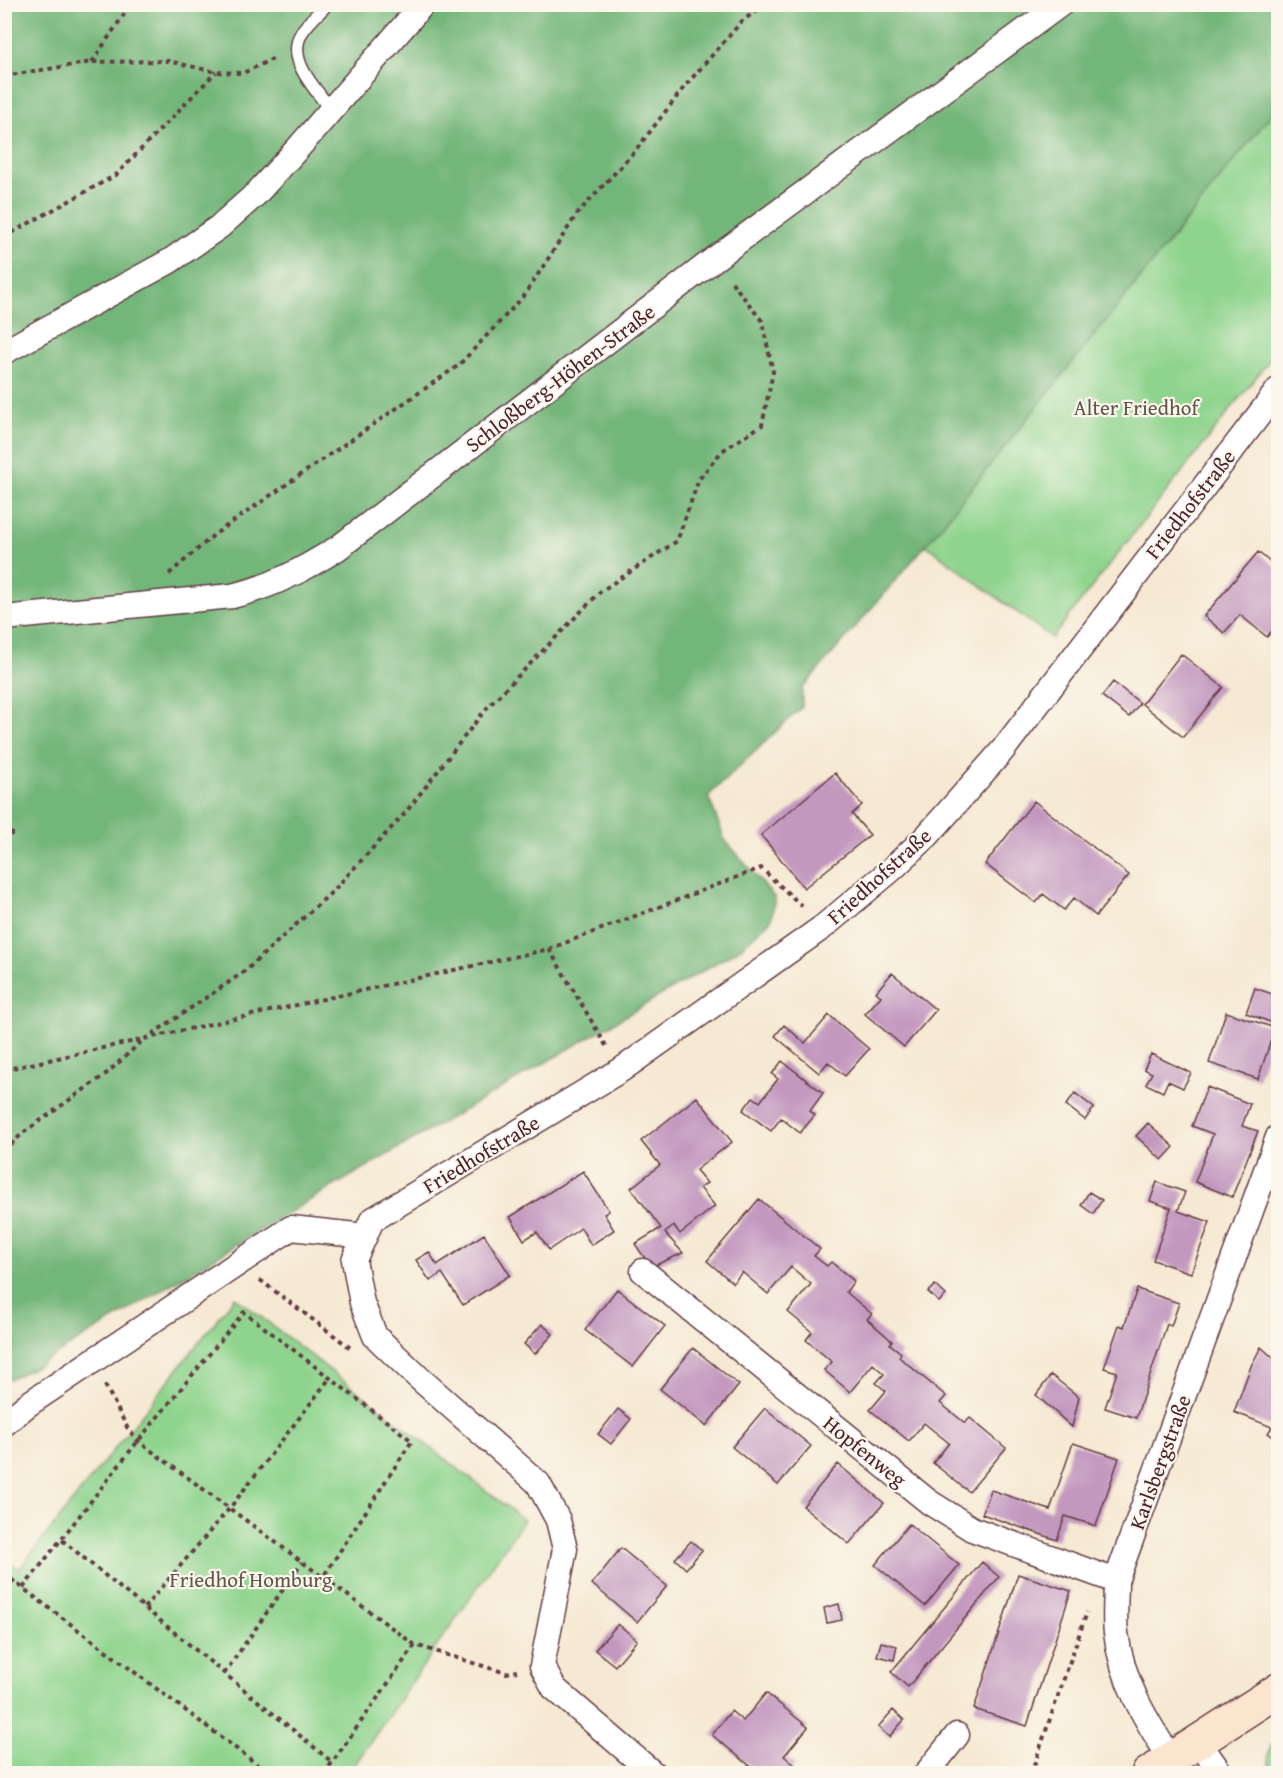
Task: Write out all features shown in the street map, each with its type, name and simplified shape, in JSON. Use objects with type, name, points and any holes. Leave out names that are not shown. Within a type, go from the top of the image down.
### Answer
[{"type":"main road","points":[[1173,1758],[1278,1689]]},
{"type":"street","points":[[4,352],[196,245],[256,194],[423,4]]},
{"type":"street","name":"Schloßberg-Höhen-Straße","points":[[4,618],[232,597],[261,589],[298,573],[338,548],[713,260],[1061,4]]},
{"type":"street","name":"Friedhofstraße","points":[[542,1666],[565,1548],[558,1520],[538,1483],[375,1336],[362,1303],[354,1260],[372,1220],[621,1070],[823,927],[927,836],[979,778],[1278,390]]},
{"type":"street","name":"Karlsbergstraße","points":[[1221,1773],[1173,1758],[1135,1700],[1122,1666],[1108,1579],[1278,1137]]},
{"type":"street","points":[[4,1424],[16,1408],[87,1367],[291,1228],[365,1236]]},
{"type":"street","name":"Hopfenweg","points":[[642,1271],[929,1502],[972,1529],[1108,1579]]},
{"type":"street","points":[[542,1666],[554,1688],[654,1773]]},
{"type":"street","points":[[926,1773],[957,1735]]},
{"type":"lane","points":[[327,4],[301,33],[296,51],[300,67],[331,110]]},
{"type":"path","points":[[92,62],[131,4]]},
{"type":"path","points":[[132,607],[215,534],[459,365],[524,296],[577,214],[635,151],[693,77],[743,20],[768,4]]},
{"type":"path","points":[[4,76],[92,62],[168,61],[216,72],[243,73],[272,59],[296,51]]},
{"type":"path","points":[[4,237],[116,175],[216,72]]},
{"type":"path","points":[[4,1151],[23,1133],[106,1074],[142,1041],[244,972],[333,891],[406,812],[485,710],[601,591],[677,541],[699,479],[722,451],[762,424],[773,372],[762,321],[713,260]]},
{"type":"path","points":[[4,842],[16,829]]},
{"type":"path","points":[[4,1070],[549,949],[761,868],[823,927]]},
{"type":"path","points":[[549,949],[621,1070]]},
{"type":"path","points":[[239,1264],[349,1349],[392,1352]]},
{"type":"path","points":[[23,1588],[244,1312],[412,1441],[323,1577]]},
{"type":"path","points":[[87,1367],[108,1388],[128,1429],[138,1442],[415,1646],[506,1673],[542,1666]]},
{"type":"path","points":[[144,1608],[229,1509],[330,1378]]},
{"type":"path","points":[[62,1540],[332,1762]]},
{"type":"path","points":[[224,1674],[302,1562]]},
{"type":"path","points":[[4,1574],[270,1773]]},
{"type":"path","points":[[1031,1773],[1108,1579]]},
{"type":"path","points":[[324,1773],[415,1646]]},
{"type":"green space","points":[[4,5],[1278,5],[1278,106],[926,545],[802,689],[802,707],[708,796],[725,840],[775,898],[771,920],[737,951],[320,1194],[35,1367],[5,1381]]},
{"type":"green space","name":"Alter Friedhof","points":[[1278,106],[1278,349],[1052,638],[926,545]]},
{"type":"green space","name":"Friedhof Homburg","points":[[235,1297],[524,1520],[349,1773],[5,1773],[5,1559],[19,1569]]},
{"type":"green space","points":[[1278,1738],[1278,1773],[1271,1773],[1268,1754]]},
{"type":"building","points":[[1258,552],[1278,569],[1278,623],[1267,637],[1240,615],[1224,633],[1204,616]]},
{"type":"building","points":[[1181,654],[1223,687],[1183,737],[1142,704]]},
{"type":"building","points":[[1113,682],[1140,703],[1129,717],[1102,696]]},
{"type":"building","points":[[835,773],[862,805],[852,814],[870,835],[804,888],[761,835]]},
{"type":"building","points":[[1034,801],[1129,875],[1096,916],[1074,898],[1064,910],[1043,894],[1036,903],[985,864]]},
{"type":"building","points":[[892,973],[936,1010],[904,1047],[865,1014],[881,996],[876,992]]},
{"type":"building","points":[[1255,988],[1278,996],[1278,1006],[1273,1023],[1246,1013]]},
{"type":"building","points":[[1226,1012],[1275,1028],[1258,1079],[1209,1063]]},
{"type":"building","points":[[829,1015],[869,1049],[845,1076],[828,1062],[819,1073],[775,1036],[784,1025],[805,1043]]},
{"type":"building","points":[[1151,1054],[1191,1073],[1183,1088],[1168,1081],[1163,1092],[1146,1084],[1152,1073],[1144,1069]]},
{"type":"building","points":[[782,1061],[823,1093],[810,1111],[815,1115],[800,1133],[781,1118],[771,1131],[743,1110],[753,1097],[760,1102],[778,1079],[772,1074]]},
{"type":"building","points":[[1207,1087],[1250,1104],[1242,1126],[1258,1131],[1232,1197],[1195,1182],[1213,1134],[1192,1126]]},
{"type":"building","points":[[1075,1093],[1094,1108],[1085,1120],[1066,1105]]},
{"type":"building","points":[[697,1097],[732,1142],[696,1170],[707,1183],[700,1188],[715,1206],[680,1234],[674,1226],[665,1233],[683,1253],[651,1267],[635,1244],[661,1228],[631,1188],[660,1165],[641,1141]]},
{"type":"building","points":[[1148,1123],[1174,1147],[1162,1160],[1136,1136]]},
{"type":"building","points":[[583,1171],[609,1211],[604,1214],[614,1230],[591,1245],[581,1228],[549,1250],[537,1232],[524,1240],[510,1217]]},
{"type":"building","points":[[1157,1182],[1185,1192],[1178,1211],[1210,1222],[1191,1273],[1153,1260],[1171,1208],[1150,1201]]},
{"type":"building","points":[[1089,1192],[1102,1200],[1093,1214],[1081,1205]]},
{"type":"building","points":[[759,1199],[820,1249],[814,1256],[827,1266],[831,1262],[854,1281],[846,1292],[872,1314],[867,1319],[892,1341],[890,1344],[901,1353],[899,1357],[946,1396],[940,1403],[965,1423],[970,1418],[1006,1448],[969,1492],[933,1463],[949,1443],[924,1423],[909,1441],[870,1410],[886,1391],[876,1383],[884,1374],[873,1364],[850,1392],[824,1370],[832,1362],[806,1340],[812,1332],[788,1312],[811,1284],[791,1267],[768,1294],[742,1272],[733,1283],[707,1261]]},
{"type":"building","points":[[484,1234],[510,1275],[463,1305],[442,1273],[430,1281],[416,1260],[429,1252],[437,1265]]},
{"type":"building","points":[[935,1285],[946,1295],[939,1302],[928,1292]]},
{"type":"building","points":[[617,1289],[665,1326],[633,1367],[585,1330]]},
{"type":"building","points":[[1137,1289],[1179,1303],[1171,1326],[1167,1324],[1136,1418],[1105,1408],[1117,1372],[1104,1368],[1119,1325],[1124,1327]]},
{"type":"building","points":[[542,1324],[553,1334],[535,1354],[524,1344]]},
{"type":"building","points":[[1261,1347],[1278,1362],[1278,1440],[1268,1433],[1272,1427],[1234,1412],[1251,1366]]},
{"type":"building","points":[[693,1348],[739,1385],[706,1426],[660,1389]]},
{"type":"building","points":[[1051,1375],[1079,1397],[1072,1427],[1036,1395]]},
{"type":"building","points":[[765,1408],[811,1446],[778,1485],[732,1447]]},
{"type":"building","points":[[618,1409],[631,1419],[611,1444],[598,1434]]},
{"type":"building","points":[[1073,1443],[1119,1458],[1096,1526],[1065,1516],[1057,1540],[982,1514],[991,1490],[1050,1510]]},
{"type":"building","points":[[838,1464],[884,1503],[849,1544],[803,1506]]},
{"type":"building","points":[[909,1524],[959,1565],[925,1606],[875,1565]]},
{"type":"building","points":[[691,1541],[702,1550],[686,1569],[675,1559]]},
{"type":"building","points":[[621,1548],[667,1586],[637,1622],[592,1584]]},
{"type":"building","points":[[982,1562],[999,1577],[908,1687],[891,1672]]},
{"type":"building","points":[[1018,1574],[1071,1591],[1027,1726],[974,1709]]},
{"type":"building","points":[[839,1604],[842,1620],[827,1623],[824,1608]]},
{"type":"building","points":[[618,1624],[637,1640],[615,1666],[595,1650]]},
{"type":"building","points":[[881,1642],[897,1646],[894,1660],[877,1656]]},
{"type":"building","points":[[766,1693],[808,1727],[784,1756],[795,1765],[788,1774],[760,1774],[712,1735],[731,1711],[743,1721]]},
{"type":"building","points":[[893,1710],[904,1720],[889,1737],[878,1727]]}]
